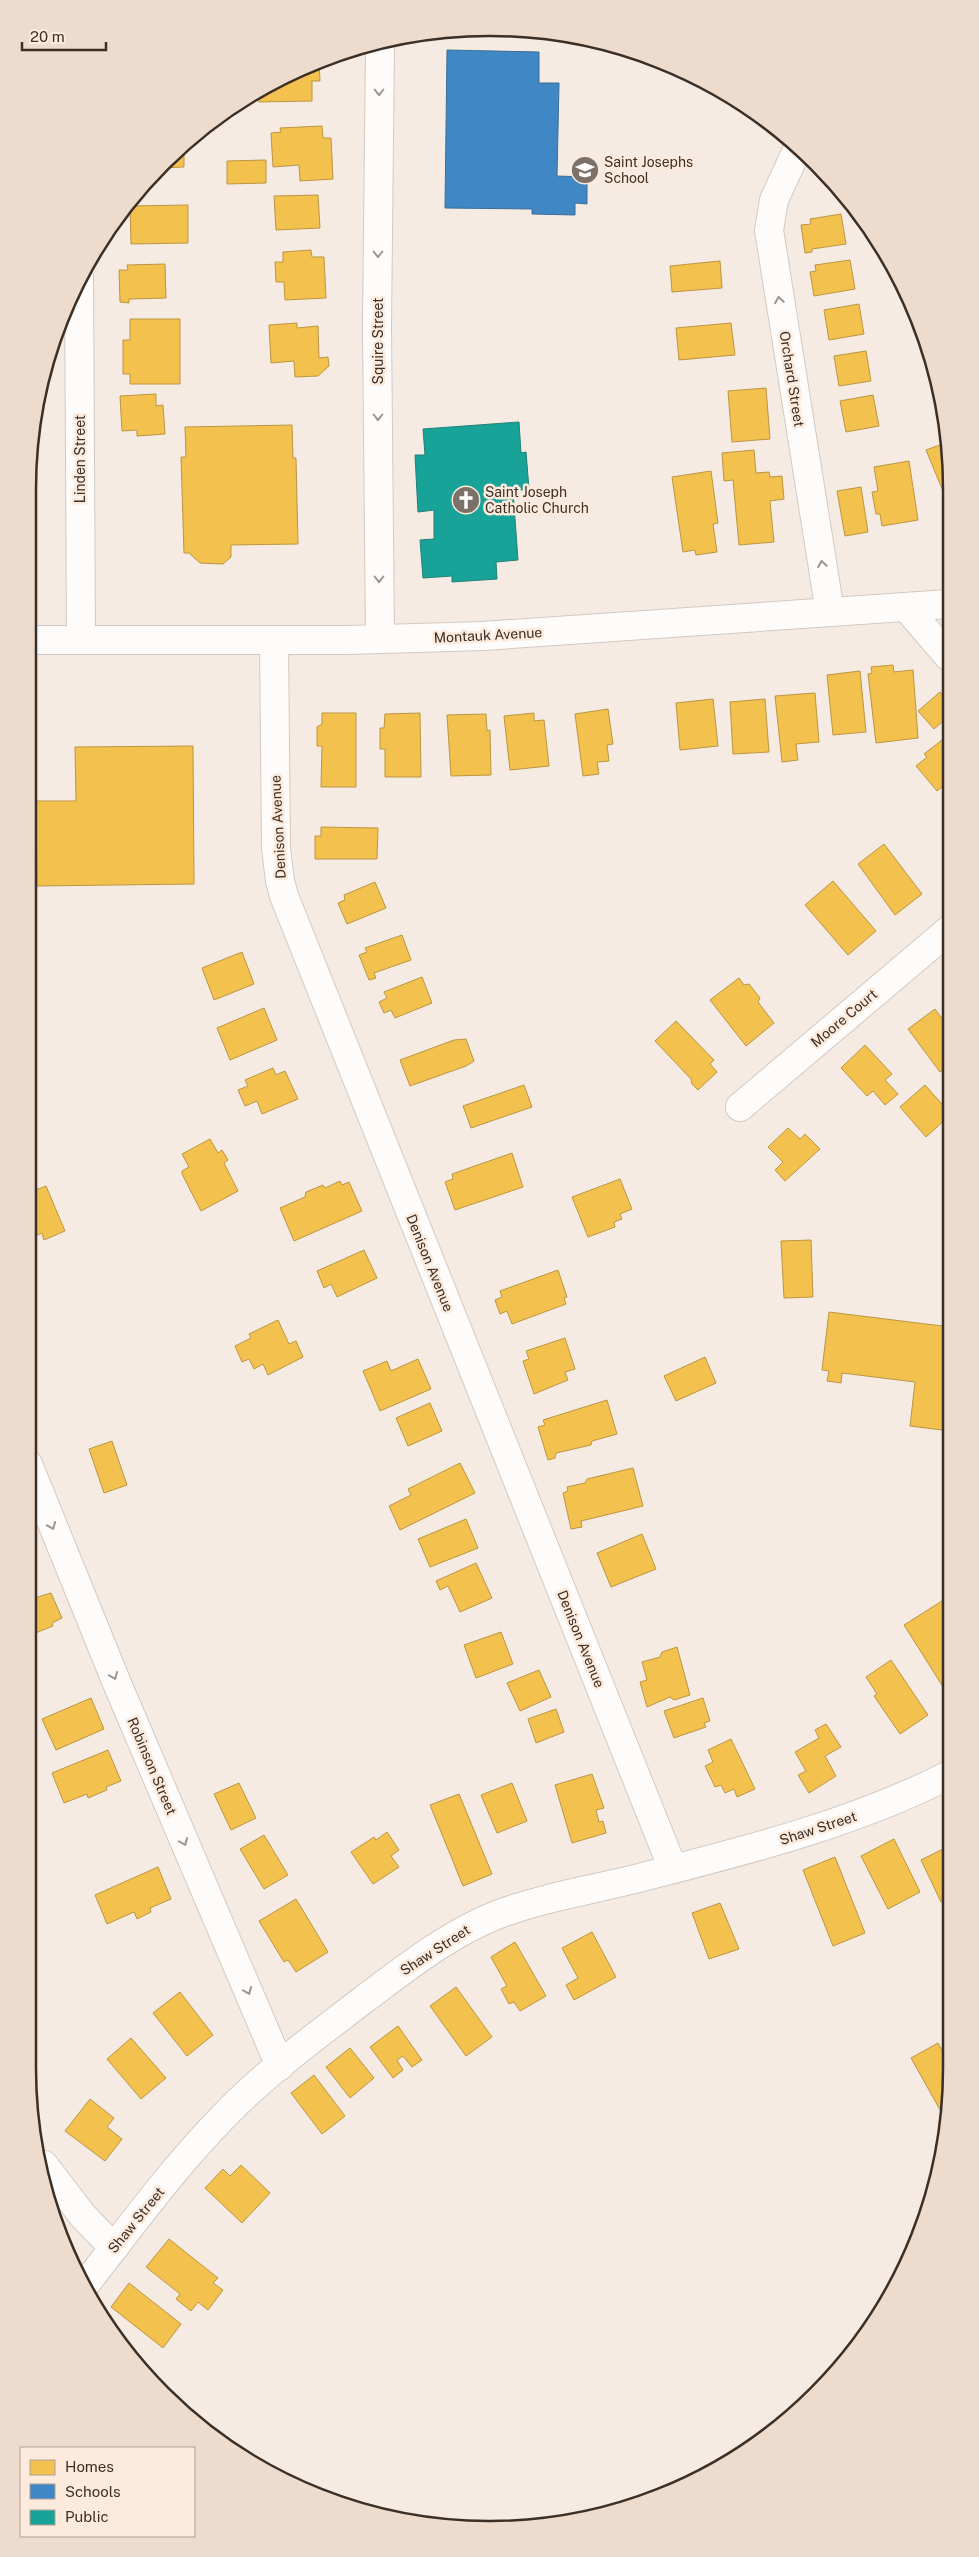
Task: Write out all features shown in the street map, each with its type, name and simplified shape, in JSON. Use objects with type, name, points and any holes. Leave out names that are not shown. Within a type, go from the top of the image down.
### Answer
[{"type":"street","name":"Squire Street","points":[[380,50],[377,319],[380,639]]},
{"type":"street","name":"Orchard Street","points":[[795,155],[774,200],[769,230],[830,612]]},
{"type":"street","name":"Linden Street","points":[[79,298],[81,640]]},
{"type":"street","name":"Montauk Avenue","points":[[36,640],[380,639],[512,634],[943,604]]},
{"type":"street","points":[[906,607],[943,650]]},
{"type":"street","name":"Denison Avenue","points":[[274,640],[277,856],[284,896],[673,1869]]},
{"type":"street","name":"Moore Court","points":[[740,1107],[943,935]]},
{"type":"street","name":"Robinson Street","points":[[36,1484],[116,1681],[280,2066]]},
{"type":"street","name":"Shaw Street","points":[[89,2279],[222,2118],[280,2066],[387,1982],[464,1930],[526,1906],[673,1869],[836,1824],[943,1778]]},
{"type":"street","points":[[49,2171],[87,2221],[114,2248]]},
{"type":"building: Homes","points":[[319,70],[320,81],[312,81],[312,101],[259,102],[259,100],[263,97],[289,83]]},
{"type":"building: Homes","points":[[322,126],[323,138],[331,138],[333,179],[300,181],[299,165],[273,167],[271,133],[281,132],[280,128]]},
{"type":"building: Homes","points":[[184,155],[184,167],[171,168]]},
{"type":"building: Homes","points":[[266,160],[266,183],[227,184],[227,161]]},
{"type":"building: Homes","points":[[318,195],[320,228],[276,230],[274,196]]},
{"type":"building: Homes","points":[[188,205],[188,243],[131,244],[130,214],[137,206]]},
{"type":"building: Homes","points":[[841,214],[846,244],[812,249],[812,252],[805,253],[801,225],[811,224],[810,219]]},
{"type":"building: Homes","points":[[311,250],[312,257],[324,257],[326,298],[285,300],[284,282],[276,282],[275,262],[283,262],[283,252]]},
{"type":"building: Homes","points":[[850,260],[855,289],[814,296],[810,272],[816,271],[815,265]]},
{"type":"building: Homes","points":[[720,261],[722,288],[672,292],[670,266]]},
{"type":"building: Homes","points":[[165,264],[166,298],[129,299],[129,303],[120,302],[119,270],[128,270],[127,265]]},
{"type":"building: Homes","points":[[859,304],[864,334],[829,340],[824,310]]},
{"type":"building: Homes","points":[[130,319],[180,319],[180,384],[130,384],[130,374],[123,374],[123,340],[130,340]]},
{"type":"building: Homes","points":[[297,323],[297,328],[318,326],[319,358],[328,357],[329,366],[318,376],[295,377],[294,361],[271,363],[269,325]]},
{"type":"building: Homes","points":[[731,323],[735,355],[679,360],[676,328]]},
{"type":"building: Homes","points":[[866,351],[871,381],[839,386],[834,356]]},
{"type":"building: Homes","points":[[766,388],[770,439],[732,442],[728,391]]},
{"type":"building: Homes","points":[[156,394],[156,406],[163,405],[165,434],[137,436],[137,430],[122,431],[120,396]]},
{"type":"building: Homes","points":[[873,395],[879,426],[846,432],[840,401]]},
{"type":"building: Homes","points":[[292,425],[293,458],[296,458],[298,544],[231,545],[231,557],[223,564],[200,563],[189,553],[184,553],[181,457],[186,457],[185,427]]},
{"type":"building: Homes","points":[[940,445],[943,491],[926,450]]},
{"type":"building: Homes","points":[[754,450],[756,473],[769,472],[770,477],[782,476],[784,499],[770,501],[774,542],[739,545],[733,480],[724,481],[722,453]]},
{"type":"building: Homes","points":[[909,461],[918,520],[882,526],[880,514],[876,514],[872,492],[878,491],[874,467]]},
{"type":"building: Homes","points":[[711,471],[718,523],[713,524],[717,552],[696,555],[695,550],[683,552],[672,477]]},
{"type":"building: Homes","points":[[861,487],[868,532],[845,536],[837,491]]},
{"type":"building: Homes","points":[[893,665],[894,672],[913,670],[918,738],[876,743],[868,674],[872,673],[871,667]]},
{"type":"building: Homes","points":[[860,671],[866,732],[833,735],[827,675]]},
{"type":"building: Homes","points":[[940,692],[943,695],[943,721],[934,729],[918,711]]},
{"type":"building: Homes","points":[[815,693],[819,742],[796,744],[798,760],[782,762],[775,696]]},
{"type":"building: Homes","points":[[713,699],[718,746],[680,750],[676,703]]},
{"type":"building: Homes","points":[[765,699],[769,752],[733,754],[730,702]]},
{"type":"building: Homes","points":[[608,709],[613,744],[607,745],[609,761],[597,762],[599,774],[583,776],[575,714]]},
{"type":"building: Homes","points":[[322,713],[356,713],[356,787],[321,787],[322,746],[317,746],[317,727],[322,724]]},
{"type":"building: Homes","points":[[420,713],[421,777],[385,777],[385,749],[380,749],[380,728],[384,728],[385,714]]},
{"type":"building: Homes","points":[[534,713],[534,721],[544,720],[549,766],[510,770],[504,716]]},
{"type":"building: Homes","points":[[486,714],[487,731],[490,730],[491,775],[451,776],[447,715]]},
{"type":"building: Homes","points":[[942,740],[943,741],[943,786],[937,791],[916,766],[927,757],[924,754]]},
{"type":"building: Homes","points":[[193,746],[194,884],[37,886],[36,801],[76,801],[75,747]]},
{"type":"building: Homes","points":[[321,827],[378,828],[377,859],[315,859],[315,836],[321,836]]},
{"type":"building: Homes","points":[[884,844],[922,894],[895,915],[858,864]]},
{"type":"building: Homes","points":[[833,881],[876,931],[848,955],[805,905]]},
{"type":"building: Homes","points":[[375,882],[386,908],[347,924],[338,903],[345,900],[344,895]]},
{"type":"building: Homes","points":[[402,935],[411,960],[374,973],[376,978],[369,980],[359,955],[367,952],[365,948]]},
{"type":"building: Homes","points":[[242,952],[254,984],[214,1000],[202,968]]},
{"type":"building: Homes","points":[[422,977],[432,1003],[395,1018],[391,1010],[384,1013],[379,1002],[387,998],[384,992]]},
{"type":"building: Homes","points":[[739,978],[744,985],[749,984],[760,998],[758,1002],[774,1023],[746,1046],[710,1000]]},
{"type":"building: Homes","points":[[264,1008],[277,1040],[230,1060],[217,1028]]},
{"type":"building: Homes","points":[[935,1009],[943,1020],[943,1070],[940,1072],[908,1029]]},
{"type":"building: Homes","points":[[676,1021],[714,1060],[710,1064],[717,1072],[698,1090],[692,1084],[691,1079],[655,1041]]},
{"type":"building: Homes","points":[[466,1039],[474,1061],[466,1066],[410,1086],[400,1060],[454,1040]]},
{"type":"building: Homes","points":[[865,1045],[892,1074],[885,1080],[898,1094],[885,1105],[873,1091],[867,1096],[841,1068]]},
{"type":"building: Homes","points":[[273,1068],[276,1075],[285,1071],[298,1099],[262,1114],[257,1101],[245,1106],[238,1090],[248,1086],[245,1080]]},
{"type":"building: Homes","points":[[524,1085],[532,1107],[471,1128],[463,1106]]},
{"type":"building: Homes","points":[[925,1085],[943,1105],[943,1121],[926,1137],[900,1107]]},
{"type":"building: Homes","points":[[788,1128],[800,1139],[805,1134],[820,1149],[785,1181],[775,1170],[783,1162],[768,1147]]},
{"type":"building: Homes","points":[[210,1139],[218,1153],[222,1150],[228,1160],[224,1163],[238,1191],[201,1211],[182,1174],[182,1171],[189,1167],[182,1154]]},
{"type":"building: Homes","points":[[512,1153],[523,1187],[455,1210],[445,1182],[453,1179],[452,1174]]},
{"type":"building: Homes","points":[[620,1179],[632,1209],[620,1214],[622,1219],[614,1222],[615,1227],[588,1237],[572,1197]]},
{"type":"building: Homes","points":[[340,1181],[342,1185],[349,1182],[362,1211],[294,1241],[280,1208],[305,1197],[306,1192],[323,1185],[325,1188]]},
{"type":"building: Homes","points":[[46,1186],[65,1231],[44,1240],[42,1233],[36,1236],[36,1190]]},
{"type":"building: Homes","points":[[811,1240],[813,1297],[784,1298],[781,1241]]},
{"type":"building: Homes","points":[[364,1250],[377,1278],[337,1297],[331,1284],[324,1288],[317,1271]]},
{"type":"building: Homes","points":[[558,1270],[567,1297],[564,1298],[566,1304],[512,1324],[507,1311],[500,1314],[495,1300],[502,1297],[500,1291]]},
{"type":"building: Homes","points":[[829,1312],[943,1326],[943,1430],[910,1426],[915,1382],[842,1373],[841,1383],[827,1381],[829,1371],[822,1370]]},
{"type":"building: Homes","points":[[278,1320],[289,1344],[296,1341],[303,1357],[268,1375],[263,1364],[254,1369],[249,1359],[242,1362],[235,1346],[251,1338],[249,1334]]},
{"type":"building: Homes","points":[[565,1338],[575,1369],[565,1372],[568,1380],[534,1394],[523,1361],[529,1359],[526,1351]]},
{"type":"building: Homes","points":[[705,1357],[716,1383],[676,1401],[664,1376]]},
{"type":"building: Homes","points":[[418,1359],[431,1389],[380,1411],[363,1371],[387,1361],[391,1371]]},
{"type":"building: Homes","points":[[607,1400],[617,1434],[592,1441],[591,1445],[556,1453],[555,1458],[548,1460],[538,1427],[545,1425],[543,1420]]},
{"type":"building: Homes","points":[[430,1403],[442,1431],[408,1446],[396,1418]]},
{"type":"building: Homes","points":[[112,1441],[127,1485],[104,1493],[89,1449]]},
{"type":"building: Homes","points":[[460,1463],[475,1493],[400,1530],[389,1506],[411,1495],[408,1489]]},
{"type":"building: Homes","points":[[633,1468],[643,1506],[581,1521],[582,1527],[571,1529],[563,1493],[568,1491],[567,1487],[585,1483],[587,1479]]},
{"type":"building: Homes","points":[[466,1519],[478,1548],[430,1567],[418,1539]]},
{"type":"building: Homes","points":[[642,1534],[656,1569],[611,1587],[597,1553]]},
{"type":"building: Homes","points":[[476,1563],[492,1598],[460,1612],[448,1586],[440,1590],[436,1581]]},
{"type":"building: Homes","points":[[51,1593],[62,1618],[52,1623],[53,1626],[36,1633],[36,1598]]},
{"type":"building: Homes","points":[[943,1600],[943,1687],[904,1625]]},
{"type":"building: Homes","points":[[501,1632],[513,1664],[476,1678],[464,1645]]},
{"type":"building: Homes","points":[[677,1647],[690,1695],[674,1700],[670,1697],[647,1707],[640,1682],[647,1680],[642,1662],[660,1657],[662,1652]]},
{"type":"building: Homes","points":[[891,1660],[928,1715],[900,1734],[874,1696],[877,1694],[866,1677]]},
{"type":"building: Homes","points":[[539,1670],[551,1697],[520,1711],[507,1683]]},
{"type":"building: Homes","points":[[91,1698],[104,1729],[56,1750],[42,1719]]},
{"type":"building: Homes","points":[[703,1698],[710,1721],[704,1723],[706,1727],[674,1738],[664,1711]]},
{"type":"building: Homes","points":[[556,1709],[564,1732],[536,1743],[528,1719]]},
{"type":"building: Homes","points":[[826,1724],[841,1747],[825,1756],[836,1776],[809,1793],[798,1775],[806,1771],[795,1752],[819,1738],[815,1730]]},
{"type":"building: Homes","points":[[731,1739],[755,1789],[737,1797],[734,1789],[725,1793],[721,1785],[715,1787],[705,1766],[713,1762],[708,1750]]},
{"type":"building: Homes","points":[[108,1750],[121,1781],[106,1787],[107,1790],[88,1798],[87,1794],[64,1803],[52,1773]]},
{"type":"building: Homes","points":[[592,1774],[604,1808],[596,1810],[599,1822],[603,1821],[606,1833],[572,1843],[555,1785]]},
{"type":"building: Homes","points":[[239,1783],[256,1818],[231,1830],[214,1794]]},
{"type":"building: Homes","points":[[512,1783],[527,1821],[497,1833],[481,1795]]},
{"type":"building: Homes","points":[[459,1794],[492,1874],[463,1886],[430,1805]]},
{"type":"building: Homes","points":[[387,1832],[399,1850],[391,1856],[399,1867],[373,1884],[351,1852],[374,1837],[376,1840]]},
{"type":"building: Homes","points":[[264,1835],[288,1875],[264,1889],[240,1849]]},
{"type":"building: Homes","points":[[894,1839],[920,1892],[888,1909],[861,1856]]},
{"type":"building: Homes","points":[[943,1849],[943,1901],[941,1902],[921,1860]]},
{"type":"building: Homes","points":[[835,1857],[865,1933],[833,1946],[803,1870]]},
{"type":"building: Homes","points":[[158,1867],[171,1899],[150,1908],[151,1912],[137,1919],[134,1912],[107,1924],[95,1895]]},
{"type":"building: Homes","points":[[296,1899],[328,1952],[296,1972],[288,1960],[284,1962],[259,1921]]},
{"type":"building: Homes","points":[[720,1903],[739,1949],[709,1959],[692,1913]]},
{"type":"building: Homes","points":[[592,1932],[616,1977],[574,2000],[566,1985],[578,1978],[562,1948]]},
{"type":"building: Homes","points":[[515,1942],[546,1996],[520,2011],[514,2002],[509,2004],[501,1989],[507,1986],[491,1957]]},
{"type":"building: Homes","points":[[456,1987],[492,2037],[466,2056],[430,2006]]},
{"type":"building: Homes","points":[[180,1992],[213,2035],[187,2056],[153,2013]]},
{"type":"building: Homes","points":[[398,2026],[422,2060],[412,2067],[403,2056],[397,2060],[403,2070],[393,2078],[370,2047]]},
{"type":"building: Homes","points":[[131,2038],[166,2078],[141,2099],[107,2059]]},
{"type":"building: Homes","points":[[938,2043],[943,2053],[941,2111],[911,2058]]},
{"type":"building: Homes","points":[[350,2048],[374,2078],[350,2098],[326,2067]]},
{"type":"building: Homes","points":[[314,2075],[345,2116],[322,2134],[291,2093]]},
{"type":"building: Homes","points":[[90,2099],[114,2118],[107,2127],[122,2139],[105,2161],[65,2131]]},
{"type":"building: Homes","points":[[241,2165],[270,2193],[242,2223],[205,2188],[223,2169],[230,2176]]},
{"type":"building: Homes","points":[[169,2239],[218,2278],[213,2283],[223,2290],[208,2310],[198,2302],[191,2311],[176,2299],[180,2294],[146,2267]]},
{"type":"building: Homes","points":[[129,2283],[181,2324],[163,2348],[111,2307]]},
{"type":"building: Schools","points":[[447,50],[539,52],[539,83],[559,83],[557,176],[587,177],[587,204],[575,203],[575,215],[532,214],[532,209],[445,208]]},
{"type":"building: Public","name":"Saint Joseph Catholic Church","points":[[519,422],[521,453],[526,452],[529,489],[513,491],[518,560],[496,562],[497,579],[452,582],[452,576],[423,578],[420,540],[434,539],[434,510],[418,512],[415,455],[425,455],[423,429]]},
{"type":"place","name":"Saint Josephs School","points":[[585,170]]},
{"type":"place","name":"Saint Joseph Catholic Church","points":[[466,500]]}]
